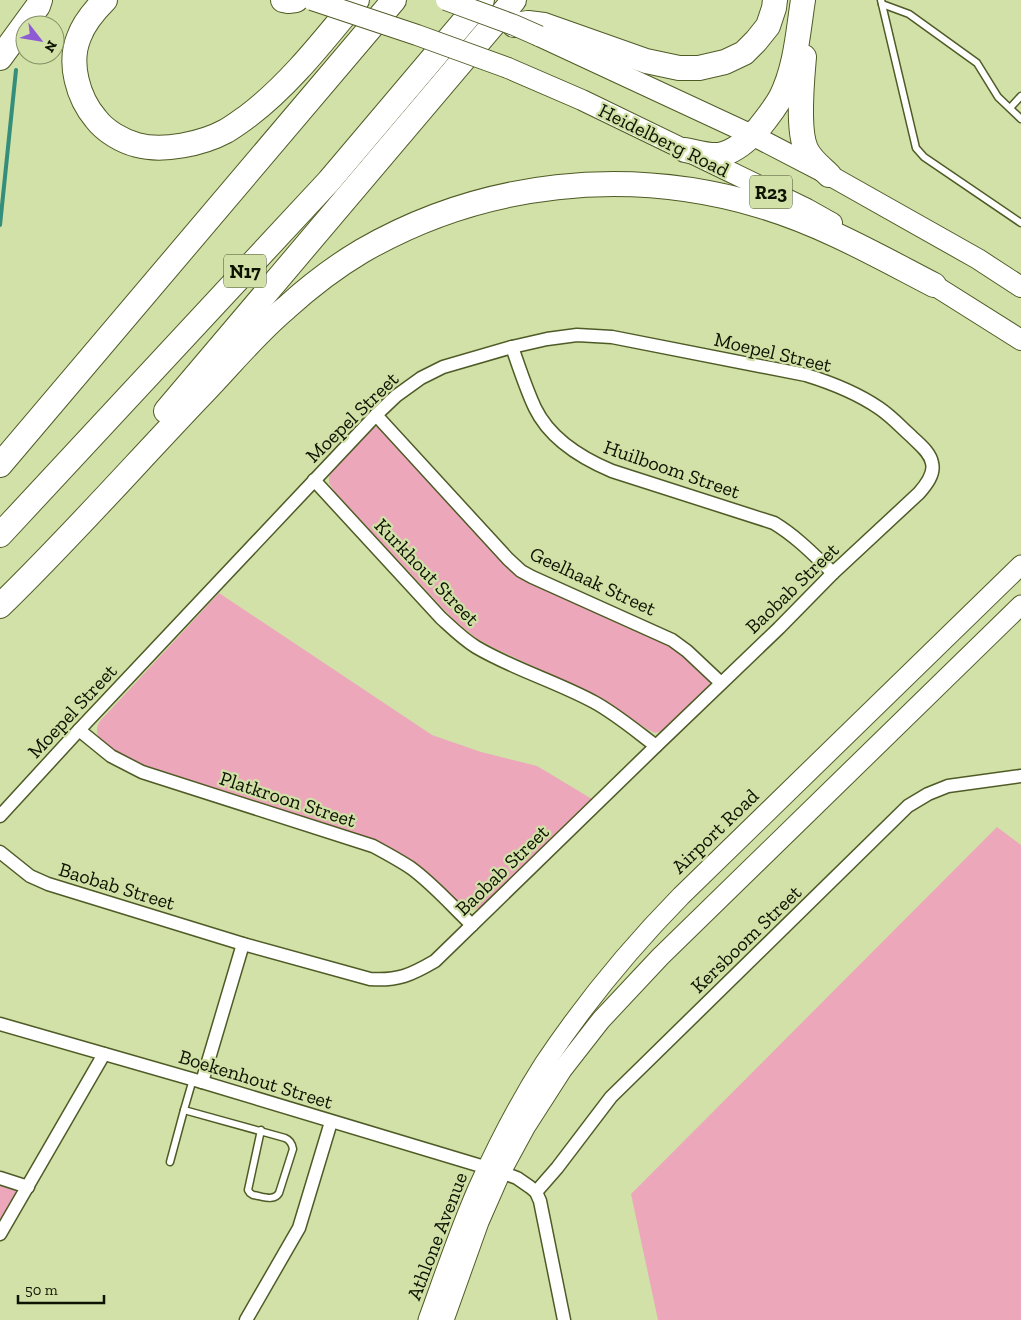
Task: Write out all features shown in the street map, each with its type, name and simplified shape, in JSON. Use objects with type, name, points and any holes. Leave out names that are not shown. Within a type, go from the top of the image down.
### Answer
[{"type":"highway","points":[[0,58],[38,6],[40,0]]},
{"type":"highway","points":[[41,15],[54,0]]},
{"type":"highway","points":[[105,0],[94,10],[78,38],[74,64],[81,93],[88,109],[96,120],[112,133],[129,142],[155,148],[181,145],[211,137],[226,131],[240,121],[285,84],[357,0]]},
{"type":"highway","points":[[283,0],[296,0]]},
{"type":"highway","points":[[0,465],[394,0]]},
{"type":"highway","name":"N17","points":[[0,535],[329,180],[482,0]]},
{"type":"highway","points":[[0,602],[152,427],[514,0]]},
{"type":"highway","points":[[514,24],[528,23],[541,30],[646,61],[679,68],[699,68],[725,62],[744,53],[768,26],[775,0]]},
{"type":"highway","points":[[685,150],[702,154],[730,152],[752,135],[771,113],[781,97],[790,71],[803,0]]},
{"type":"highway","points":[[808,0],[801,124],[806,150],[812,159],[829,175]]},
{"type":"highway","points":[[0,65],[15,47]]},
{"type":"highway","points":[[0,606],[63,543],[136,463],[285,308],[326,275],[361,252],[438,215],[476,202],[561,186],[632,185],[677,189],[725,197],[762,206],[820,228],[934,285]]},
{"type":"main road","name":"Heidelberg Road","points":[[312,0],[508,68],[582,100],[807,209],[850,233],[1021,340]]},
{"type":"main road","points":[[446,0],[514,24]]},
{"type":"main road","name":"Heidelberg Road","points":[[541,30],[829,175],[978,259],[1021,287]]},
{"type":"main road","name":"Airport Road","points":[[494,1170],[514,1116],[544,1065],[590,999],[646,932],[1021,565]]},
{"type":"main road","points":[[494,1170],[526,1126],[562,1070],[600,1020],[660,957],[1021,606]]},
{"type":"main road","name":"Athlone Avenue","points":[[428,1320],[466,1218],[494,1170]]},
{"type":"main road","name":"Athlone Avenue","points":[[444,1320],[479,1222],[494,1170]]},
{"type":"street","name":"Moepel Street","points":[[0,816],[376,415],[396,396],[421,378],[444,367],[512,347],[547,339],[578,335],[612,337],[806,375],[836,385],[864,398],[881,409],[930,455],[933,464],[932,474],[927,483]]},
{"type":"street","name":"Huilboom Street","points":[[512,347],[535,408],[557,437],[575,452],[593,463],[612,471],[774,523],[788,531],[833,573]]},
{"type":"street","name":"Geelhaak Street","points":[[376,415],[508,560],[532,577],[672,640],[687,651],[721,683]]},
{"type":"street","name":"Kurkhout Street","points":[[314,480],[441,618],[459,634],[493,656],[594,702],[656,746]]},
{"type":"street","name":"Baobab Street","points":[[0,852],[30,876],[48,884],[243,944],[370,979],[388,980],[403,977],[435,961],[779,628],[833,573],[919,493],[927,483]]},
{"type":"street","name":"Platkroon Street","points":[[79,730],[111,756],[142,772],[373,846],[411,869],[472,925]]},
{"type":"street","name":"Kersboom Street","points":[[536,1192],[557,1168],[611,1097],[908,806],[928,794],[948,786],[1021,776]]},
{"type":"street","points":[[197,1081],[243,944]]},
{"type":"street","name":"Boekenhout Street","points":[[0,1024],[494,1170],[517,1178],[536,1192]]},
{"type":"street","points":[[0,1234],[104,1054]]},
{"type":"street","points":[[246,1320],[299,1228],[331,1122]]},
{"type":"street","points":[[0,1178],[28,1187]]},
{"type":"street","points":[[536,1192],[540,1201],[564,1320]]},
{"type":"lane","points":[[882,2],[908,14],[977,63],[998,97],[1021,119]]},
{"type":"lane","points":[[882,2],[916,148],[924,157],[1021,223]]},
{"type":"lane","points":[[1010,108],[1021,96]]},
{"type":"lane","points":[[170,1162],[184,1110],[197,1081]]},
{"type":"lane","points":[[184,1110],[260,1130],[285,1138],[292,1144],[293,1149],[279,1193],[274,1198],[253,1195],[248,1190],[260,1130]]},
{"type":"shaded area","points":[[383,427],[506,563],[660,637],[682,652],[708,677],[710,684],[706,691],[663,731],[655,733],[601,698],[476,638],[453,619],[336,494],[329,483],[329,476],[333,468],[368,430]]},
{"type":"shaded area","points":[[219,593],[432,735],[481,752],[537,766],[592,799],[483,906],[467,910],[457,905],[416,865],[398,853],[379,844],[349,832],[143,767],[105,745],[97,732],[100,721]]},
{"type":"shaded area","points":[[997,827],[1021,845],[1021,1320],[658,1320],[631,1194]]},
{"type":"shaded area","points":[[0,1176],[22,1185],[0,1223]]},
{"type":"waterway","points":[[0,225],[16,70]]}]
